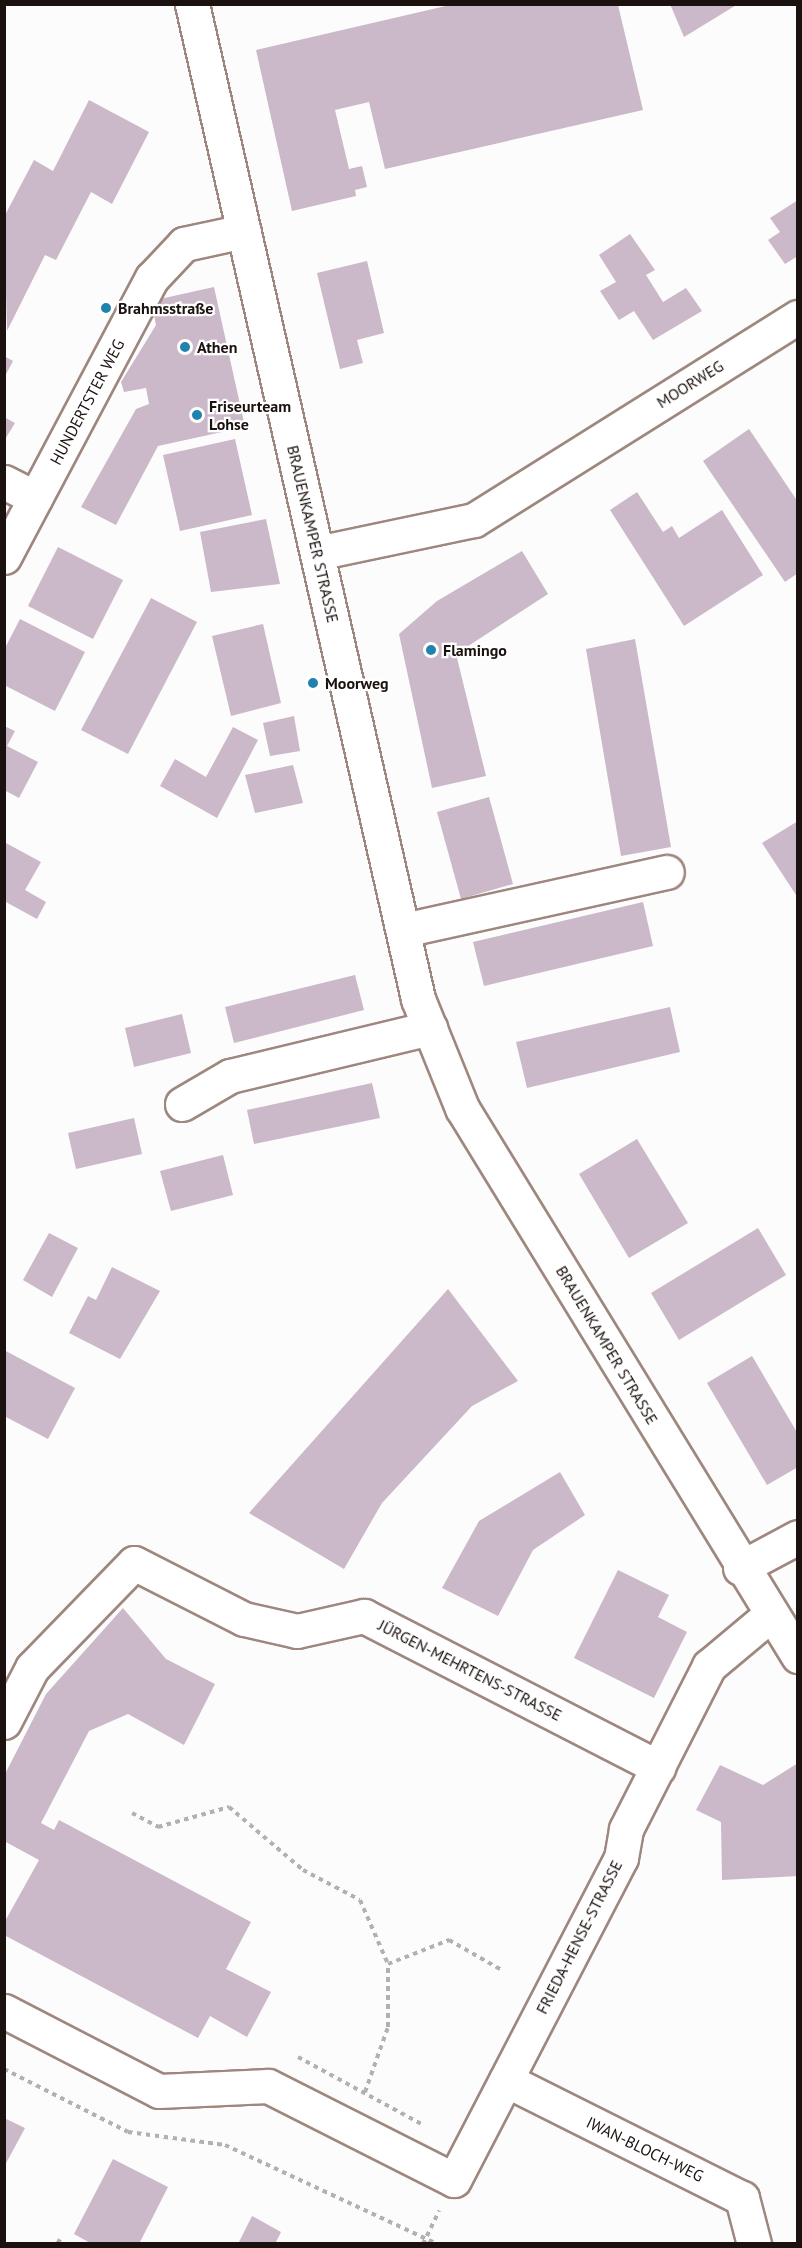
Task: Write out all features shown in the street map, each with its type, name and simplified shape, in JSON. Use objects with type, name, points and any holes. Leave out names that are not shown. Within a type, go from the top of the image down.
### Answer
[{"type":"street","name":"BRAUENKAMPER STRASSE","points":[[192,4],[403,930],[430,1028],[462,1108],[740,1568],[798,1656]]},
{"type":"street","name":"HUNDERTSTER WEG","points":[[4,557],[152,278],[184,244],[244,231]]},
{"type":"street","name":"MOORWEG","points":[[317,553],[474,520],[798,316]]},
{"type":"street","points":[[4,482],[35,498]]},
{"type":"street","points":[[403,930],[667,872]]},
{"type":"street","points":[[182,1104],[230,1076],[430,1028]]},
{"type":"street","points":[[740,1568],[798,1537]]},
{"type":"street","name":"JÜRGEN-MEHRTENS-STRASSE","points":[[4,1722],[32,1668],[134,1563],[244,1619],[297,1631],[364,1616],[658,1767]]},
{"type":"street","name":"FRIEDA-HENSE-STRASSE","points":[[4,2010],[159,2091],[268,2086],[454,2180],[621,1858],[626,1829],[709,1666],[770,1615]]},
{"type":"street","name":"IWAN-BLOCH-WEG","points":[[506,2080],[742,2198],[754,2244]]},
{"type":"path","points":[[132,1813],[158,1827],[229,1807],[303,1870],[360,1900],[387,1964],[388,2027],[365,2092]]},
{"type":"path","points":[[387,1964],[449,1940],[500,1969]]},
{"type":"path","points":[[4,2069],[128,2132],[225,2145],[437,2244]]},
{"type":"path","points":[[57,2240],[64,2244]]},
{"type":"building","points":[[670,4],[738,4],[684,37]]},
{"type":"building","points":[[450,5],[618,5],[643,110],[385,169],[369,102],[335,110],[349,169],[362,166],[367,187],[355,190],[356,196],[292,211],[256,50]]},
{"type":"building","points":[[89,100],[149,132],[112,204],[91,192],[56,260],[45,255],[7,331],[4,217],[34,160],[53,171]]},
{"type":"building","points":[[798,200],[798,256],[785,264],[768,240],[780,232],[770,218]]},
{"type":"building","points":[[630,234],[655,270],[646,275],[663,302],[686,288],[702,311],[653,340],[634,311],[619,320],[600,291],[616,282],[599,255]]},
{"type":"building","points":[[367,261],[384,333],[357,340],[363,363],[340,369],[317,273]]},
{"type":"building","points":[[214,287],[245,427],[158,446],[116,525],[81,507],[136,409],[149,404],[146,388],[124,392],[121,382],[156,325],[151,301]]},
{"type":"building","points":[[4,356],[13,361],[4,378]]},
{"type":"building","points":[[4,417],[15,423],[4,441]]},
{"type":"building","points":[[749,429],[798,502],[798,573],[785,582],[703,461]]},
{"type":"building","points":[[235,439],[252,515],[180,531],[163,455]]},
{"type":"building","points":[[637,492],[663,532],[672,526],[679,538],[722,510],[763,575],[684,626],[610,510]]},
{"type":"building","points":[[266,519],[280,584],[211,592],[200,532]]},
{"type":"building","points":[[58,547],[123,580],[93,639],[28,606]]},
{"type":"building","points":[[522,551],[548,594],[456,654],[486,776],[432,788],[399,634],[437,601]]},
{"type":"building","points":[[151,598],[197,622],[128,754],[81,730]]},
{"type":"building","points":[[20,619],[85,652],[55,711],[4,685],[4,650]]},
{"type":"building","points":[[263,624],[281,703],[231,716],[212,636]]},
{"type":"building","points":[[635,639],[671,847],[621,856],[586,649]]},
{"type":"building","points":[[294,716],[300,751],[270,756],[263,723]]},
{"type":"building","points":[[4,726],[15,731],[7,746],[38,762],[19,798],[4,790]]},
{"type":"building","points":[[233,727],[258,740],[217,818],[160,786],[175,759],[206,777]]},
{"type":"building","points":[[293,765],[303,803],[255,813],[245,775]]},
{"type":"building","points":[[489,797],[513,884],[461,899],[437,812]]},
{"type":"building","points":[[798,821],[798,898],[762,843]]},
{"type":"building","points":[[4,842],[41,862],[25,890],[46,902],[37,919],[4,901]]},
{"type":"building","points":[[643,902],[653,946],[484,986],[473,942]]},
{"type":"building","points":[[355,975],[364,1010],[234,1043],[225,1007]]},
{"type":"building","points":[[670,1007],[680,1052],[527,1088],[516,1042]]},
{"type":"building","points":[[182,1014],[191,1053],[134,1067],[125,1028]]},
{"type":"building","points":[[372,1083],[380,1118],[254,1144],[247,1110]]},
{"type":"building","points":[[134,1118],[142,1154],[76,1169],[68,1133]]},
{"type":"building","points":[[637,1139],[688,1223],[629,1258],[579,1174]]},
{"type":"building","points":[[223,1155],[233,1195],[171,1211],[160,1171]]},
{"type":"building","points":[[758,1228],[786,1275],[679,1340],[651,1293]]},
{"type":"building","points":[[49,1233],[78,1248],[52,1297],[23,1280]]},
{"type":"building","points":[[112,1267],[160,1291],[120,1359],[69,1333],[88,1296],[96,1300]]},
{"type":"building","points":[[448,1289],[518,1381],[472,1406],[382,1503],[344,1569],[249,1513]]},
{"type":"building","points":[[4,1350],[75,1388],[48,1439],[4,1416]]},
{"type":"building","points":[[752,1356],[798,1434],[798,1467],[767,1485],[707,1383]]},
{"type":"building","points":[[560,1472],[585,1515],[533,1550],[498,1616],[442,1588],[479,1521]]},
{"type":"building","points":[[618,1570],[669,1595],[658,1617],[687,1632],[654,1698],[574,1658]]},
{"type":"building","points":[[123,1608],[166,1659],[215,1684],[184,1745],[128,1714],[89,1731],[41,1823],[54,1830],[59,1820],[251,1922],[226,1969],[271,1992],[247,2037],[210,2016],[198,2038],[4,1935],[4,1923],[39,1860],[4,1841],[4,1776],[46,1694]]},
{"type":"building","points":[[798,1763],[798,1876],[722,1880],[721,1822],[696,1810],[720,1765],[763,1785]]},
{"type":"building","points":[[4,2118],[25,2128],[4,2167]]},
{"type":"building","points":[[113,2159],[168,2187],[139,2244],[92,2244],[74,2234]]},
{"type":"building","points":[[252,2216],[281,2232],[275,2244],[238,2244]]},
{"type":"place","name":"Brahmsstraße","points":[[106,308]]},
{"type":"place","name":"Athen","points":[[185,347]]},
{"type":"place","name":"Friseurteam Lohse","points":[[197,415]]},
{"type":"place","name":"Flamingo","points":[[431,650]]},
{"type":"place","name":"Moorweg","points":[[313,683]]}]
